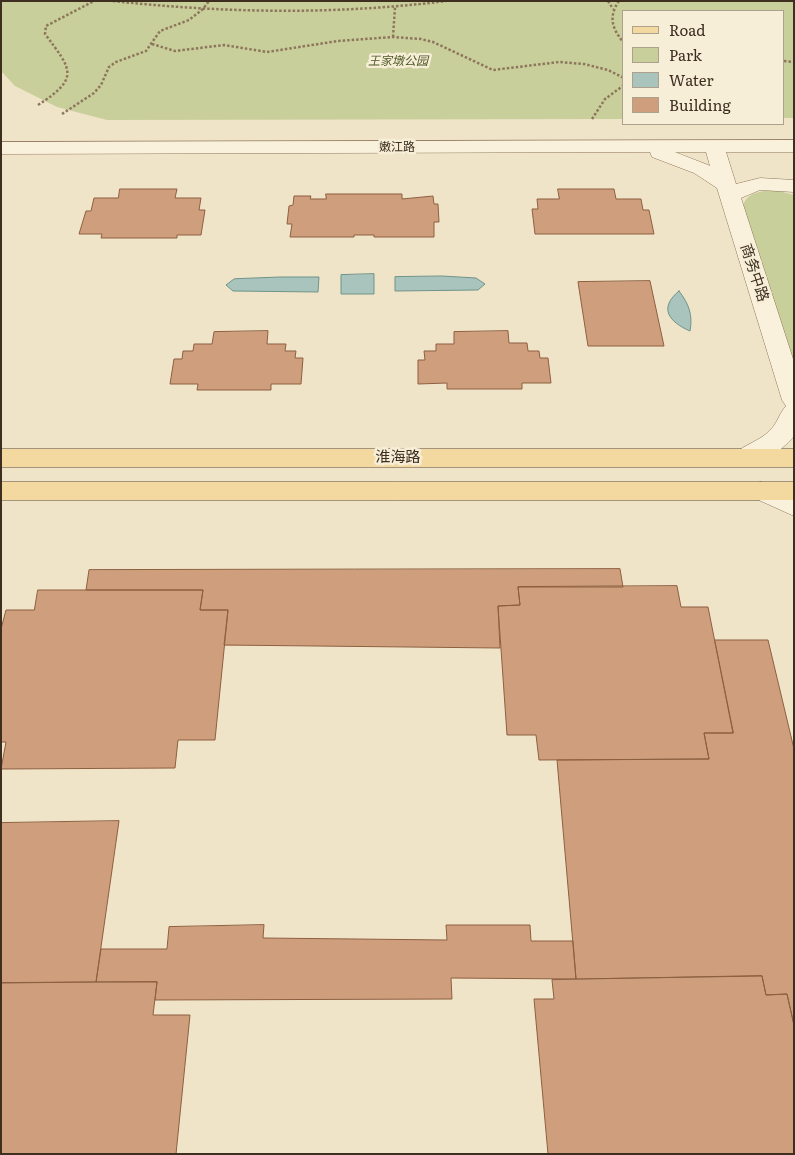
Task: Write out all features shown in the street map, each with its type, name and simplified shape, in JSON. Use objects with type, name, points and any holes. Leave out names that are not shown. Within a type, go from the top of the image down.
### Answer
[{"type":"main road","name":"淮海路","points":[[1,458],[794,458]]},
{"type":"main road","points":[[1,491],[794,490]]},
{"type":"street","points":[[636,146],[685,162],[728,191],[755,183],[776,182],[794,186]]},
{"type":"street","name":"商务中路","points":[[714,146],[793,398],[792,422],[768,446],[743,458]]},
{"type":"street","name":"嫩江路","points":[[1,148],[794,146]]},
{"type":"street","points":[[761,491],[794,507]]},
{"type":"path","points":[[38,106],[59,92],[67,81],[70,70],[65,59],[45,34],[46,26],[94,1]]},
{"type":"path","points":[[113,1],[203,10],[309,11],[394,7],[446,1]]},
{"type":"path","points":[[62,114],[94,93],[101,85],[109,68],[116,62],[138,55],[152,44],[160,31],[189,20],[203,10],[209,1]]},
{"type":"path","points":[[608,1],[612,9]]},
{"type":"path","points":[[619,1],[612,9],[610,22],[616,36],[622,41]]},
{"type":"path","points":[[393,37],[394,7]]},
{"type":"path","points":[[152,44],[175,51],[224,46],[266,52],[338,41],[393,37],[433,42],[494,70],[559,62],[600,68],[622,77]]},
{"type":"path","points":[[592,119],[598,107],[608,95],[622,85]]},
{"type":"green space","name":"王家墩公园","points":[[1,1],[794,1],[794,118],[785,118],[785,10],[622,10],[622,119],[107,120],[57,107],[15,86],[1,71]]},
{"type":"green space","points":[[775,190],[794,195],[794,370],[742,208],[747,199],[755,193]]},
{"type":"water","points":[[374,274],[374,294],[341,294],[341,275]]},
{"type":"water","points":[[442,276],[476,278],[485,284],[478,290],[395,291],[395,277]]},
{"type":"water","points":[[319,277],[318,292],[233,291],[226,285],[234,279]]},
{"type":"water","points":[[679,291],[689,310],[691,320],[690,331],[676,323],[669,314],[669,303]]},
{"type":"building","points":[[120,189],[177,189],[175,198],[201,198],[199,210],[205,210],[201,235],[177,235],[177,238],[101,238],[102,234],[79,234],[86,211],[91,211],[94,198],[118,198]]},
{"type":"building","points":[[558,189],[614,189],[616,199],[641,199],[643,210],[649,210],[654,234],[535,234],[532,209],[538,209],[537,199],[559,199]]},
{"type":"building","points":[[326,194],[402,194],[402,199],[433,196],[434,204],[438,204],[439,222],[434,222],[434,237],[354,235],[354,237],[290,237],[292,224],[287,224],[289,206],[293,205],[294,196],[311,196],[310,199],[326,199]]},
{"type":"building","points":[[650,281],[664,346],[588,346],[578,282]]},
{"type":"building","points":[[268,331],[267,344],[286,344],[285,351],[296,351],[295,358],[303,358],[301,384],[271,384],[271,390],[197,390],[198,384],[170,384],[174,359],[182,359],[183,351],[193,351],[194,344],[212,344],[214,332]]},
{"type":"building","points":[[508,331],[509,343],[527,343],[528,351],[539,351],[540,358],[548,358],[551,383],[522,383],[522,389],[447,389],[447,383],[418,384],[418,360],[425,360],[424,351],[436,351],[436,344],[454,344],[454,332]]},
{"type":"building","points":[[620,569],[623,587],[518,587],[520,605],[498,606],[500,648],[224,645],[228,610],[200,610],[203,590],[86,590],[89,570]]},
{"type":"building","points":[[677,586],[681,607],[708,607],[733,733],[704,733],[709,759],[539,760],[536,735],[507,735],[498,606],[520,605],[518,587]]},
{"type":"building","points":[[38,590],[203,590],[200,610],[228,610],[215,740],[178,740],[175,768],[1,769],[6,742],[1,742],[1,629],[6,610],[34,610]]},
{"type":"building","points":[[715,640],[768,640],[794,749],[794,1025],[787,994],[766,995],[762,976],[576,979],[557,760],[709,759],[704,733],[733,733]]},
{"type":"building","points":[[119,821],[96,982],[1,983],[1,823]]},
{"type":"building","points":[[264,925],[263,938],[447,940],[446,925],[530,925],[531,941],[573,941],[576,979],[451,978],[452,999],[155,1000],[157,982],[96,982],[101,949],[167,949],[169,927]]},
{"type":"building","points":[[762,976],[766,995],[787,994],[794,1025],[794,1154],[548,1154],[534,999],[554,999],[552,980]]},
{"type":"building","points":[[157,982],[153,1015],[190,1015],[176,1154],[1,1154],[1,983]]}]
